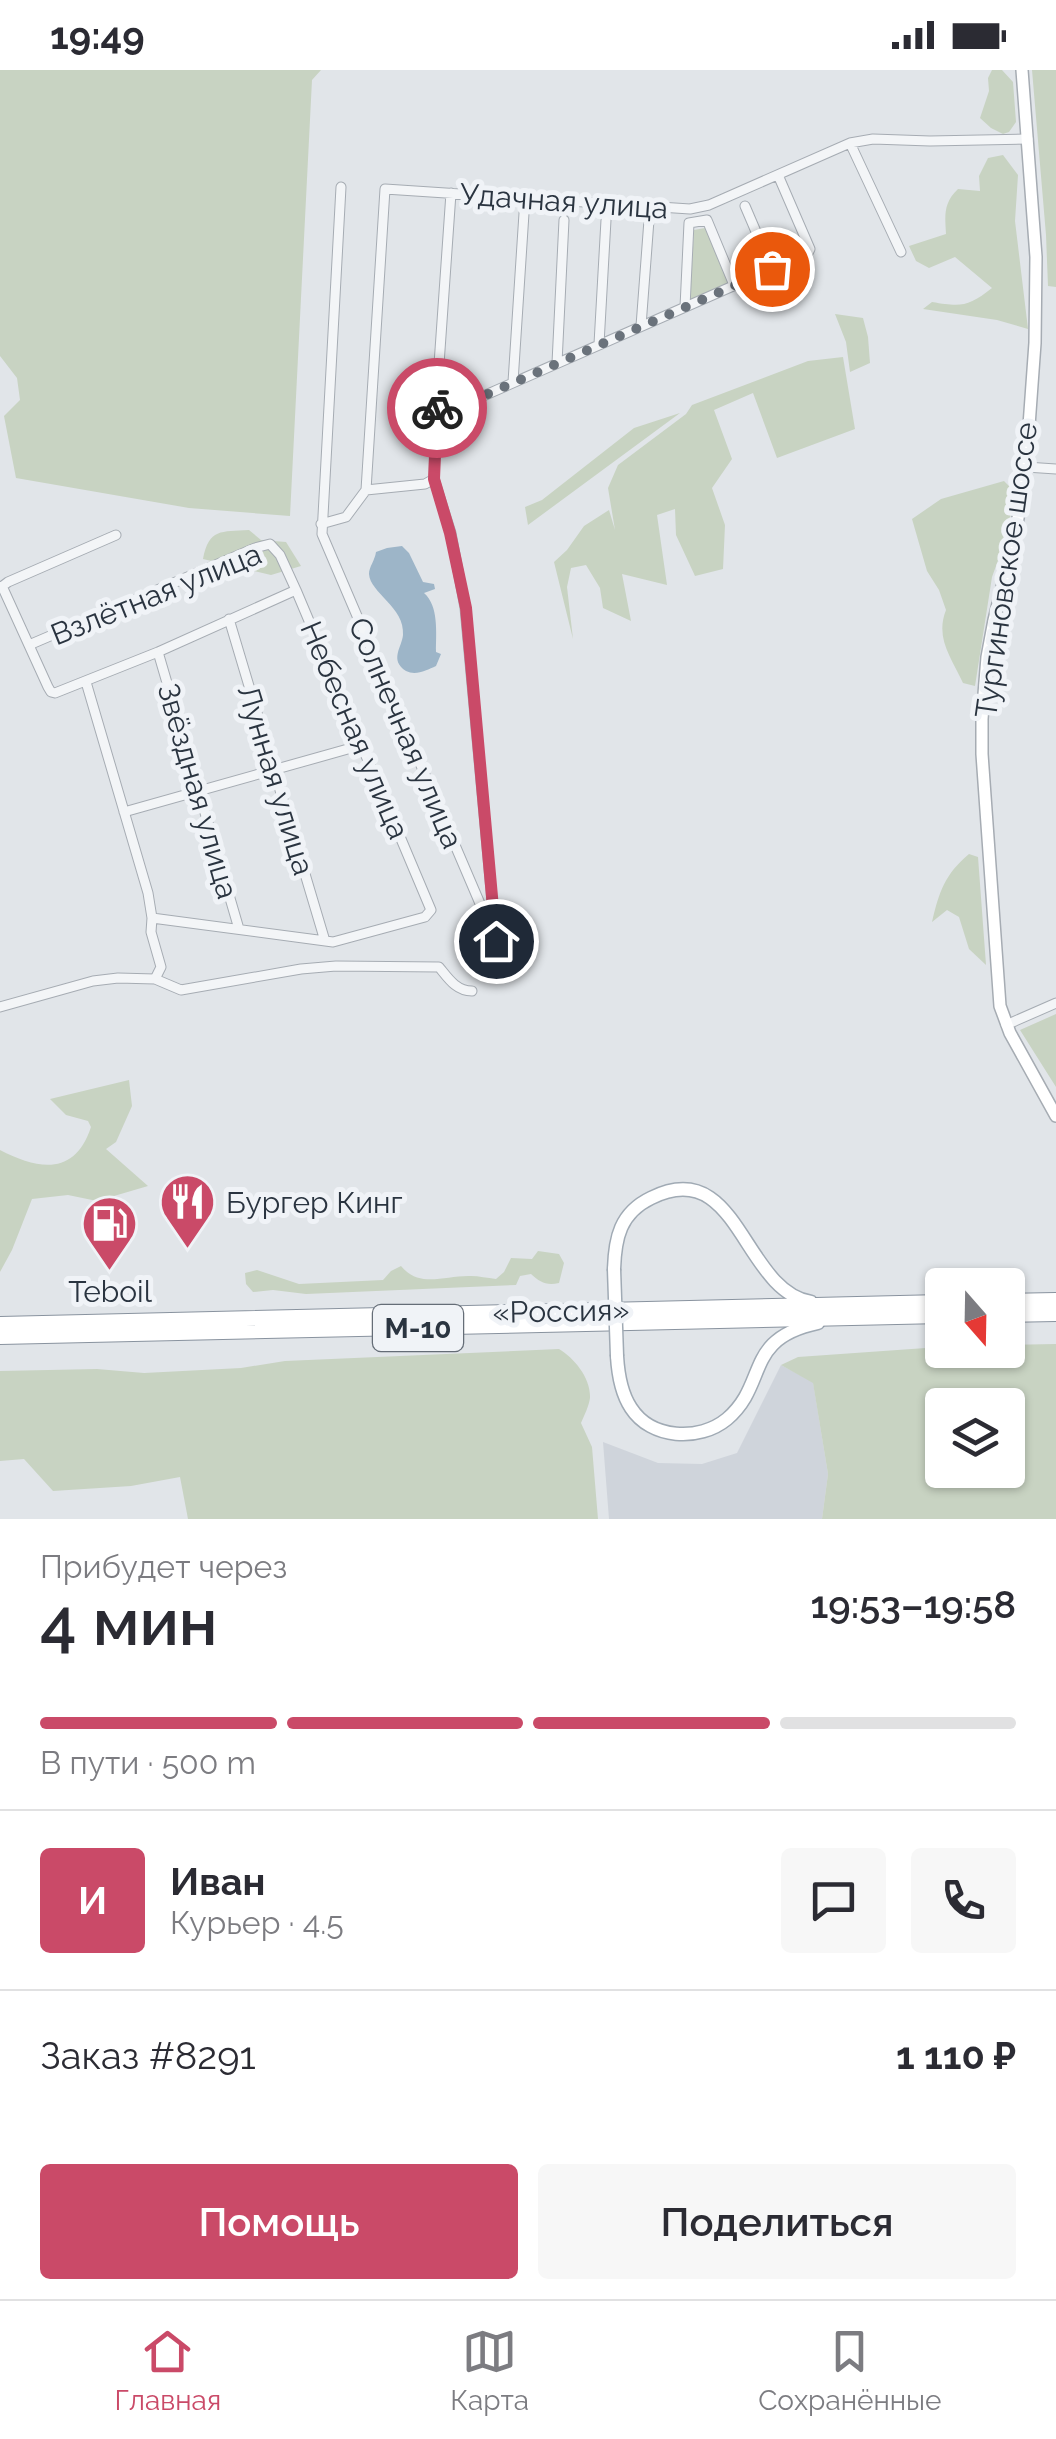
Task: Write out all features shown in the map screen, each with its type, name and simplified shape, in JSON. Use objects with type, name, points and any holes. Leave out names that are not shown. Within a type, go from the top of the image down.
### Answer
[{"type":"highway","points":[[1025,1301],[1056,1300]]},
{"type":"highway","name":"«Россия»","points":[[0,1337],[834,1312],[925,1304]]},
{"type":"highway","name":"«Россия»","points":[[0,1324],[834,1312],[925,1315]]},
{"type":"highway","points":[[1025,1315],[1056,1314]]},
{"type":"main road","name":"Тургиновское шоссе","points":[[1022,70],[1037,285],[1026,468],[1016,531],[990,638],[982,754],[999,996],[1006,1024],[1056,1116]]},
{"type":"main road","points":[[686,1190],[705,1195],[722,1206],[764,1270],[780,1287],[834,1312],[782,1336],[762,1357],[734,1412],[712,1428],[679,1434],[657,1430],[637,1416],[623,1391],[617,1356],[617,1233],[634,1208],[662,1193],[686,1190]]},
{"type":"street","points":[[900,252],[850,143],[874,139],[1028,139]]},
{"type":"street","name":"Удачная улица","points":[[366,490],[384,190],[690,209],[708,205],[850,143]]},
{"type":"street","points":[[436,408],[456,408],[810,250],[778,175]]},
{"type":"street","points":[[342,187],[321,524],[346,517],[366,490],[424,484],[434,479],[451,194]]},
{"type":"street","points":[[513,382],[525,198]]},
{"type":"street","points":[[745,206],[772,269]]},
{"type":"street","points":[[557,362],[564,220]]},
{"type":"street","points":[[599,344],[606,220]]},
{"type":"street","points":[[642,326],[649,220]]},
{"type":"street","points":[[685,307],[689,224],[706,220],[734,285]]},
{"type":"street","points":[[1026,468],[1056,469]]},
{"type":"street","name":"Солнечная улица","points":[[321,524],[339,577],[496,941],[466,608],[434,479]]},
{"type":"street","points":[[116,535],[1,587],[51,692],[86,682],[296,590]]},
{"type":"street","name":"Взлётная улица","points":[[29,645],[262,546],[270,544],[280,556]]},
{"type":"street","name":"Небесная улица","points":[[280,556],[429,904],[430,914],[426,917],[325,941]]},
{"type":"street","name":"Лунная улица","points":[[228,620],[325,941]]},
{"type":"street","name":"Звёздная улица","points":[[158,652],[238,929]]},
{"type":"street","points":[[86,682],[148,893],[151,932],[161,966],[155,980]]},
{"type":"street","points":[[124,812],[362,745]]},
{"type":"street","points":[[152,918],[325,941]]},
{"type":"street","points":[[0,1007],[118,978],[155,980],[181,990],[336,966],[439,967],[453,984],[463,991],[472,991]]},
{"type":"street","points":[[1006,1024],[1056,1003]]},
{"type":"shaded area","points":[[781,1365],[813,1382],[828,1474],[822,1519],[609,1519],[603,1442],[658,1463],[702,1464],[737,1453]]},
{"type":"green space","points":[[0,70],[321,70],[312,80],[290,516],[189,508],[16,478],[4,416],[20,400],[17,378],[0,356]]},
{"type":"green space","points":[[992,70],[1002,70],[1013,82],[1016,122],[1003,134],[980,118]]},
{"type":"green space","points":[[1032,70],[1056,70],[1056,287],[1048,286]]},
{"type":"green space","points":[[1003,155],[1018,175],[1015,221],[1028,329],[997,320],[923,309],[932,302],[964,304],[992,288],[955,257],[929,268],[916,261],[909,246],[946,234],[946,210],[953,194],[958,189],[980,191],[979,176],[988,158]]},
{"type":"green space","points":[[705,228],[728,282],[726,287],[694,300],[690,299],[694,230]]},
{"type":"green space","points":[[835,314],[863,318],[870,363],[850,372],[846,342]]},
{"type":"green space","points":[[843,357],[855,429],[777,458],[753,393],[714,410],[732,459],[712,488],[725,525],[723,569],[695,576],[676,535],[675,509],[657,515],[667,585],[622,574],[631,621],[603,608],[600,588],[586,565],[571,568],[567,587],[573,639],[554,562],[584,526],[609,510],[615,530],[608,488],[618,465],[686,414],[692,405],[808,361]]},
{"type":"green space","points":[[680,413],[528,525],[525,507],[542,500],[634,428]]},
{"type":"green space","points":[[1004,481],[1014,491],[1008,533],[992,577],[975,686],[963,683],[946,647],[942,630],[946,610],[927,571],[912,519],[941,499]]},
{"type":"green space","points":[[249,530],[261,540],[286,542],[301,566],[271,575],[203,559],[213,537]]},
{"type":"green space","points":[[969,854],[978,857],[986,965],[969,949],[959,917],[947,910],[932,922],[944,884]]},
{"type":"green space","points":[[1056,1014],[1056,1087],[1020,1030]]},
{"type":"green space","points":[[129,1080],[132,1106],[116,1142],[106,1149],[148,1186],[97,1201],[68,1195],[32,1199],[0,1272],[0,1150],[28,1162],[65,1161],[76,1154],[91,1127],[88,1121],[66,1115],[50,1099]]},
{"type":"green space","points":[[538,1251],[559,1254],[564,1263],[559,1283],[544,1283],[531,1274],[520,1276],[516,1285],[306,1294],[253,1292],[246,1284],[245,1273],[257,1270],[299,1284],[383,1280],[401,1266],[425,1279],[496,1279],[511,1258],[532,1259]]},
{"type":"green space","points":[[1056,1344],[1056,1519],[822,1519],[828,1474],[813,1383],[781,1365],[798,1357],[925,1348],[925,1368],[1025,1368],[1025,1345]]},
{"type":"green space","points":[[559,1349],[580,1369],[590,1391],[581,1423],[592,1447],[598,1519],[188,1519],[180,1477],[131,1486],[53,1491],[24,1459],[0,1461],[0,1371],[97,1369],[144,1373],[241,1368],[285,1361]]},
{"type":"water","points":[[402,546],[423,582],[434,584],[435,589],[424,593],[434,612],[436,652],[441,654],[436,666],[418,673],[406,671],[398,662],[402,625],[369,574],[376,552]]},
{"type":"way so far","points":[[437,408],[456,408],[772,269]]},
{"type":"place","name":"Бургер Кинг","points":[[187,1251]]},
{"type":"place","name":"Teboil","points":[[110,1272]]},
{"type":"route","points":[[437,408],[434,479],[466,608],[496,941]]}]
